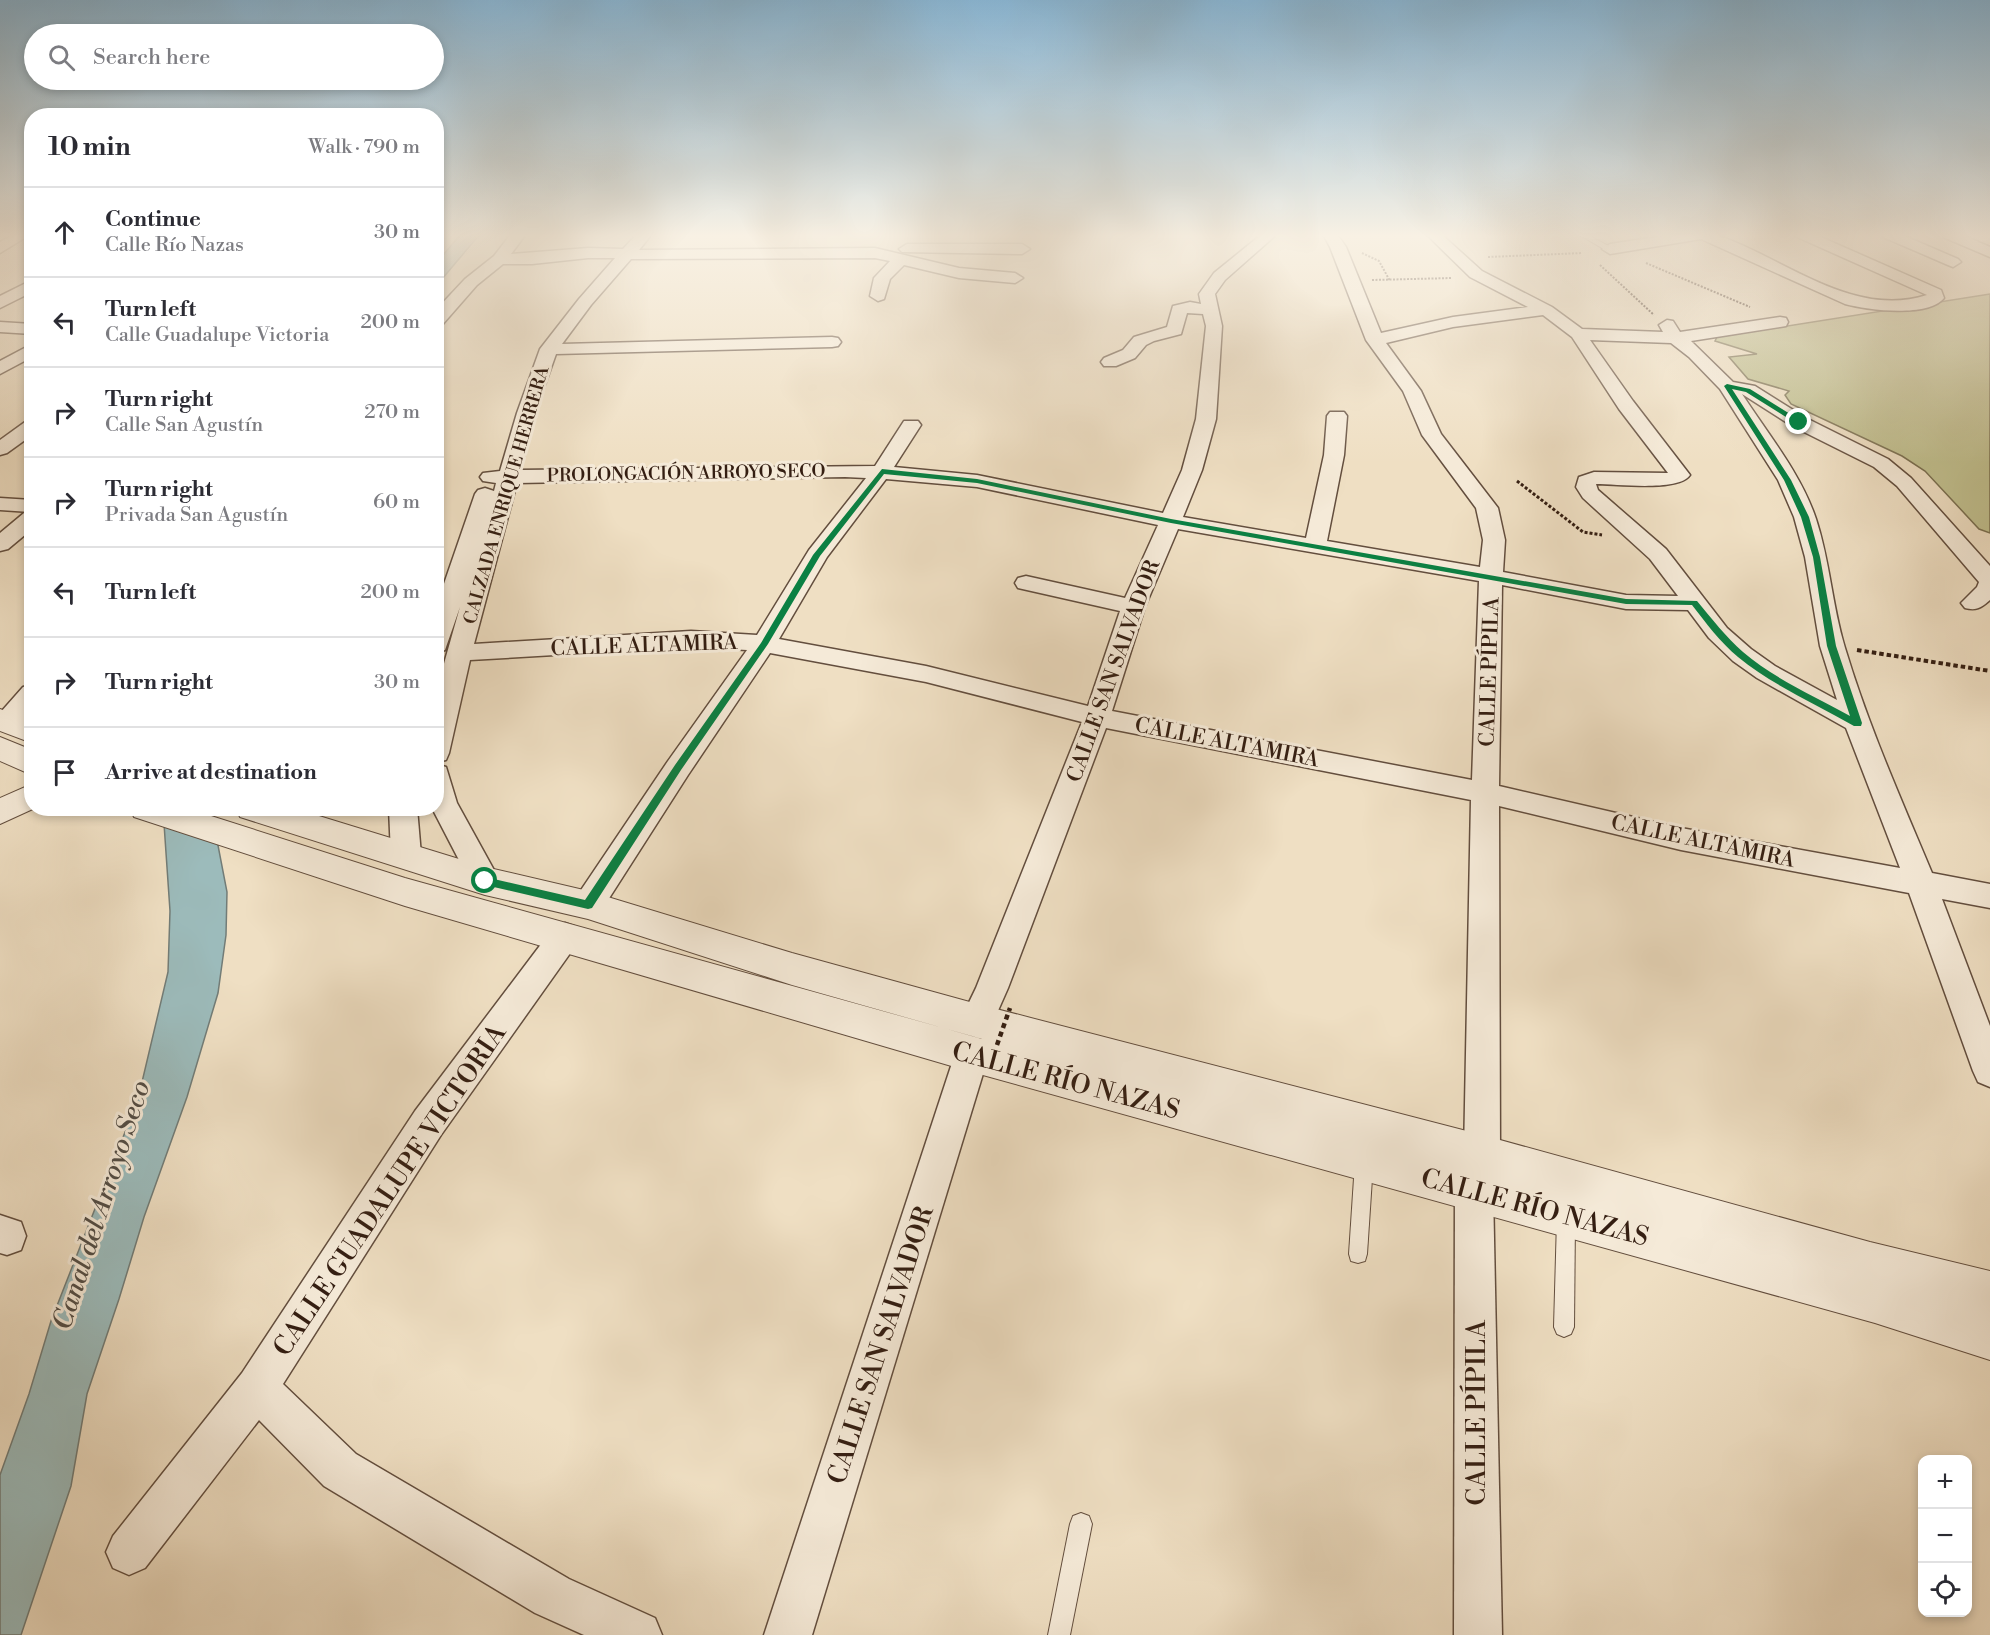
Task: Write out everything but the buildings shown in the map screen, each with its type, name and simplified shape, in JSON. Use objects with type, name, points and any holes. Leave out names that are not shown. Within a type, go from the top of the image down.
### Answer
[{"type":"street","name":"CALZADA ENRIQUE HERRERA","points":[[444,687],[448,649],[499,477],[532,350],[568,310]]},
{"type":"street","name":"CALZADA ENRIQUE HERRERA","points":[[499,477],[526,413],[549,349],[579,310]]},
{"type":"street","points":[[1117,359],[1135,350],[1140,341],[1148,337],[1175,330],[1179,310]]},
{"type":"street","name":"CALLE SAN SALVADOR","points":[[788,1635],[987,1036],[992,988],[1097,717],[1133,607],[1192,470],[1206,419],[1214,326],[1210,310]]},
{"type":"street","name":"CALLE PÍPILA","points":[[1362,310],[1375,340],[1412,392],[1432,435],[1487,508],[1494,540],[1485,793],[1478,1172],[1478,1635]]},
{"type":"street","points":[[1375,340],[1453,322],[1544,310]]},
{"type":"street","points":[[1546,310],[1578,334],[1626,405],[1680,475],[1677,478],[1601,478],[1587,481],[1586,487],[1590,494],[1644,540],[1671,569],[1694,603],[1719,633],[1742,656],[1857,723]]},
{"type":"street","points":[[1578,334],[1671,332],[1713,334],[1780,322]]},
{"type":"street","points":[[0,327],[24,328]]},
{"type":"street","points":[[1671,332],[1727,386],[1788,480],[1805,517],[1816,557],[1832,646],[1857,723],[1921,884],[1990,1071]]},
{"type":"street","points":[[549,349],[623,349],[832,342]]},
{"type":"street","points":[[0,369],[24,354]]},
{"type":"street","points":[[1727,386],[1748,390],[1799,422],[1881,463],[1904,482],[1990,581],[1988,590],[1973,603]]},
{"type":"street","points":[[1315,547],[1334,455],[1337,416]]},
{"type":"street","name":"CALLE GUADALUPE VICTORIA","points":[[129,1552],[256,1388],[428,1123],[577,921],[678,768],[764,644],[817,555],[882,471],[911,425]]},
{"type":"street","points":[[0,449],[24,432]]},
{"type":"street","name":"PROLONGACIÓN ARROYO SECO","points":[[499,477],[882,471],[977,481],[1171,521],[1491,576],[1527,585],[1626,602],[1694,603]]},
{"type":"street","points":[[0,504],[24,506]]},
{"type":"street","points":[[0,543],[24,524]]},
{"type":"street","points":[[1026,583],[1133,607]]},
{"type":"street","name":"CALLE ALTAMIRA","points":[[448,649],[691,639],[764,644],[926,674],[1097,717],[1485,793],[1681,839],[1990,896]]},
{"type":"street","points":[[24,705],[8,730],[24,753]]},
{"type":"street","points":[[0,812],[24,800]]},
{"type":"street","points":[[444,804],[485,881]]},
{"type":"street","name":"CALLE RÍO NAZAS","points":[[184,816],[307,842],[406,855],[485,881],[577,921]]},
{"type":"street","name":"CALLE RÍO NAZAS","points":[[265,816],[307,842],[405,892],[577,921],[792,969],[987,1036],[1365,1160],[1478,1172],[1566,1215],[1875,1300],[1990,1336]]},
{"type":"street","points":[[404,816],[406,855]]},
{"type":"street","name":"CALLE RÍO NAZAS","points":[[987,1036],[1478,1172],[1990,1294]]},
{"type":"street","points":[[256,1388],[340,1470],[552,1596],[638,1635]]},
{"type":"lane","points":[[1358,1254],[1365,1160]]},
{"type":"lane","points":[[1564,1328],[1566,1215]]},
{"type":"lane","points":[[1059,1635],[1081,1524]]},
{"type":"path","points":[[1647,310],[1671,332]]},
{"type":"path","points":[[1756,310],[1780,322]]},
{"type":"path","points":[[1517,481],[1582,532],[1644,540]]},
{"type":"path","points":[[1832,646],[1990,671]]},
{"type":"shaded area","points":[[1887,310],[1990,310],[1990,533],[1979,529],[1925,471],[1902,456],[1791,404],[1785,395],[1789,391],[1748,379],[1729,357],[1757,354],[1715,341],[1717,337]]},
{"type":"water","name":"Canal del Arroyo Seco","points":[[163,816],[212,816],[227,892],[226,935],[218,993],[187,1097],[144,1217],[87,1394],[71,1486],[21,1635],[0,1635],[0,1475],[29,1394],[51,1321],[138,1099],[168,972],[170,911]]},
{"type":"route","points":[[485,881],[588,905],[678,768],[764,644],[790,596],[817,555],[882,471],[977,481],[1171,521],[1491,576],[1527,585],[1626,602],[1694,603],[1742,656],[1857,723],[1832,646],[1816,557],[1805,517],[1788,480],[1727,386],[1737,386],[1748,390],[1799,422]]}]
